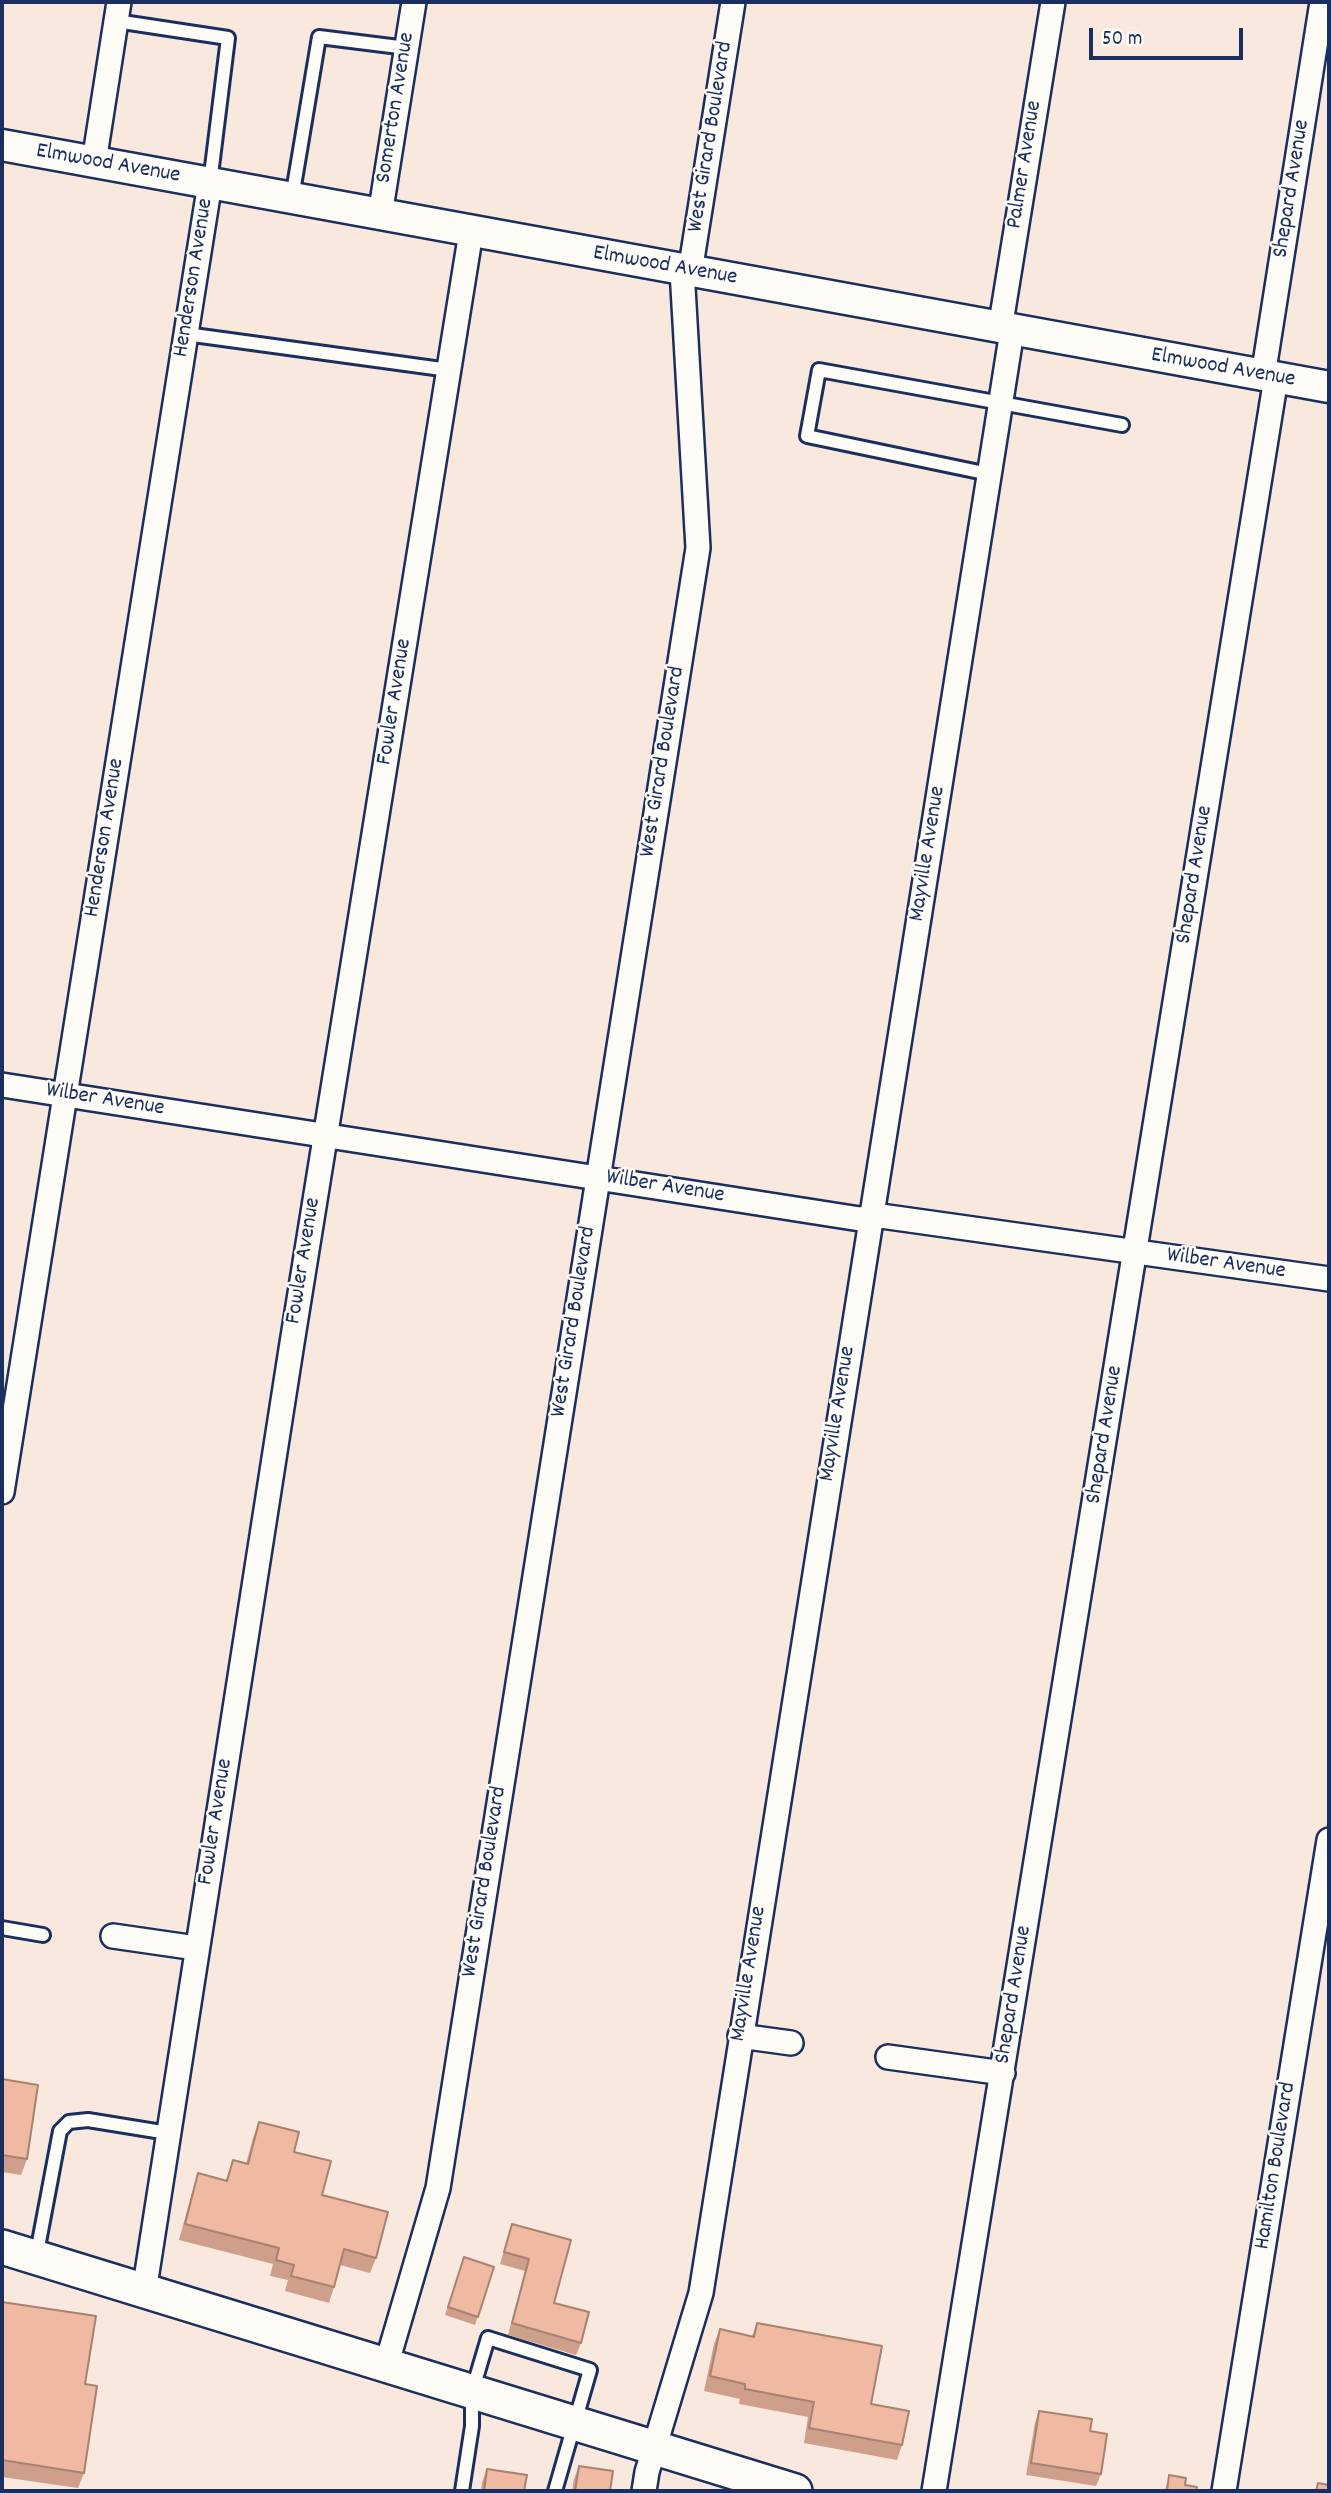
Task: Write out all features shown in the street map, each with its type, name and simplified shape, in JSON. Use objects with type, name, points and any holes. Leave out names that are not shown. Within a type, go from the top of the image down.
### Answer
[{"type":"main road","points":[[2,2248],[795,2491]]},
{"type":"street","name":"Somerton Avenue","points":[[380,215],[414,2]]},
{"type":"street","name":"West Girard Boulevard","points":[[386,2366],[438,2188],[698,548],[686,271],[733,2]]},
{"type":"street","name":"Palmer Avenue","points":[[1006,330],[1053,2]]},
{"type":"street","name":"Shepard Avenue","points":[[934,2491],[1136,1252],[1269,377],[1322,2]]},
{"type":"street","points":[[94,162],[118,11]]},
{"type":"street","name":"Elmwood Avenue","points":[[2,145],[1329,387]]},
{"type":"street","name":"Henderson Avenue","points":[[2,1492],[210,183]]},
{"type":"street","name":"Fowler Avenue","points":[[144,2292],[196,1948],[471,232]]},
{"type":"street","name":"Mayville Avenue","points":[[644,2491],[654,2448],[701,2293],[1001,402],[1006,330]]},
{"type":"street","name":"Wilber Avenue","points":[[2,1086],[870,1219],[881,1216],[1329,1279]]},
{"type":"street","name":"Hamilton Boulevard","points":[[1224,2491],[1329,1840]]},
{"type":"street","points":[[113,1936],[196,1948]]},
{"type":"street","points":[[740,2036],[791,2043]]},
{"type":"street","points":[[888,2057],[1003,2073]]},
{"type":"lane","points":[[118,11],[228,38],[210,183]]},
{"type":"lane","points":[[292,198],[318,37],[407,48]]},
{"type":"lane","points":[[186,334],[449,370]]},
{"type":"lane","points":[[989,474],[807,436],[819,370],[1122,425]]},
{"type":"lane","points":[[2,1928],[43,1935]]},
{"type":"lane","points":[[36,2258],[60,2132],[69,2122],[88,2120],[167,2133]]},
{"type":"lane","points":[[462,2491],[472,2426],[472,2392],[488,2338],[590,2370],[555,2491]]},
{"type":"building","points":[[2,2079],[38,2085],[27,2159],[2,2155]]},
{"type":"building","points":[[259,2122],[299,2132],[294,2152],[331,2161],[322,2195],[388,2212],[376,2258],[344,2249],[334,2287],[291,2276],[294,2265],[276,2260],[279,2248],[185,2224],[198,2173],[227,2181],[233,2160],[248,2164]]},
{"type":"building","points":[[512,2224],[571,2240],[554,2303],[589,2312],[581,2343],[512,2323],[529,2259],[504,2252]]},
{"type":"building","points":[[464,2257],[494,2267],[478,2317],[448,2307]]},
{"type":"building","points":[[2,2302],[96,2316],[85,2384],[97,2386],[84,2473],[2,2460]]},
{"type":"building","points":[[757,2323],[882,2346],[871,2404],[909,2411],[902,2445],[809,2428],[814,2402],[745,2389],[745,2384],[710,2376],[720,2329],[754,2337]]},
{"type":"building","points":[[1039,2411],[1092,2419],[1090,2431],[1107,2434],[1101,2474],[1031,2463]]},
{"type":"building","points":[[579,2466],[613,2471],[610,2491],[575,2491]]},
{"type":"building","points":[[487,2469],[527,2475],[524,2491],[484,2491]]},
{"type":"building","points":[[1169,2475],[1186,2478],[1185,2485],[1197,2487],[1196,2491],[1167,2491]]},
{"type":"building","points":[[1318,2483],[1329,2485],[1329,2491],[1316,2491]]}]
